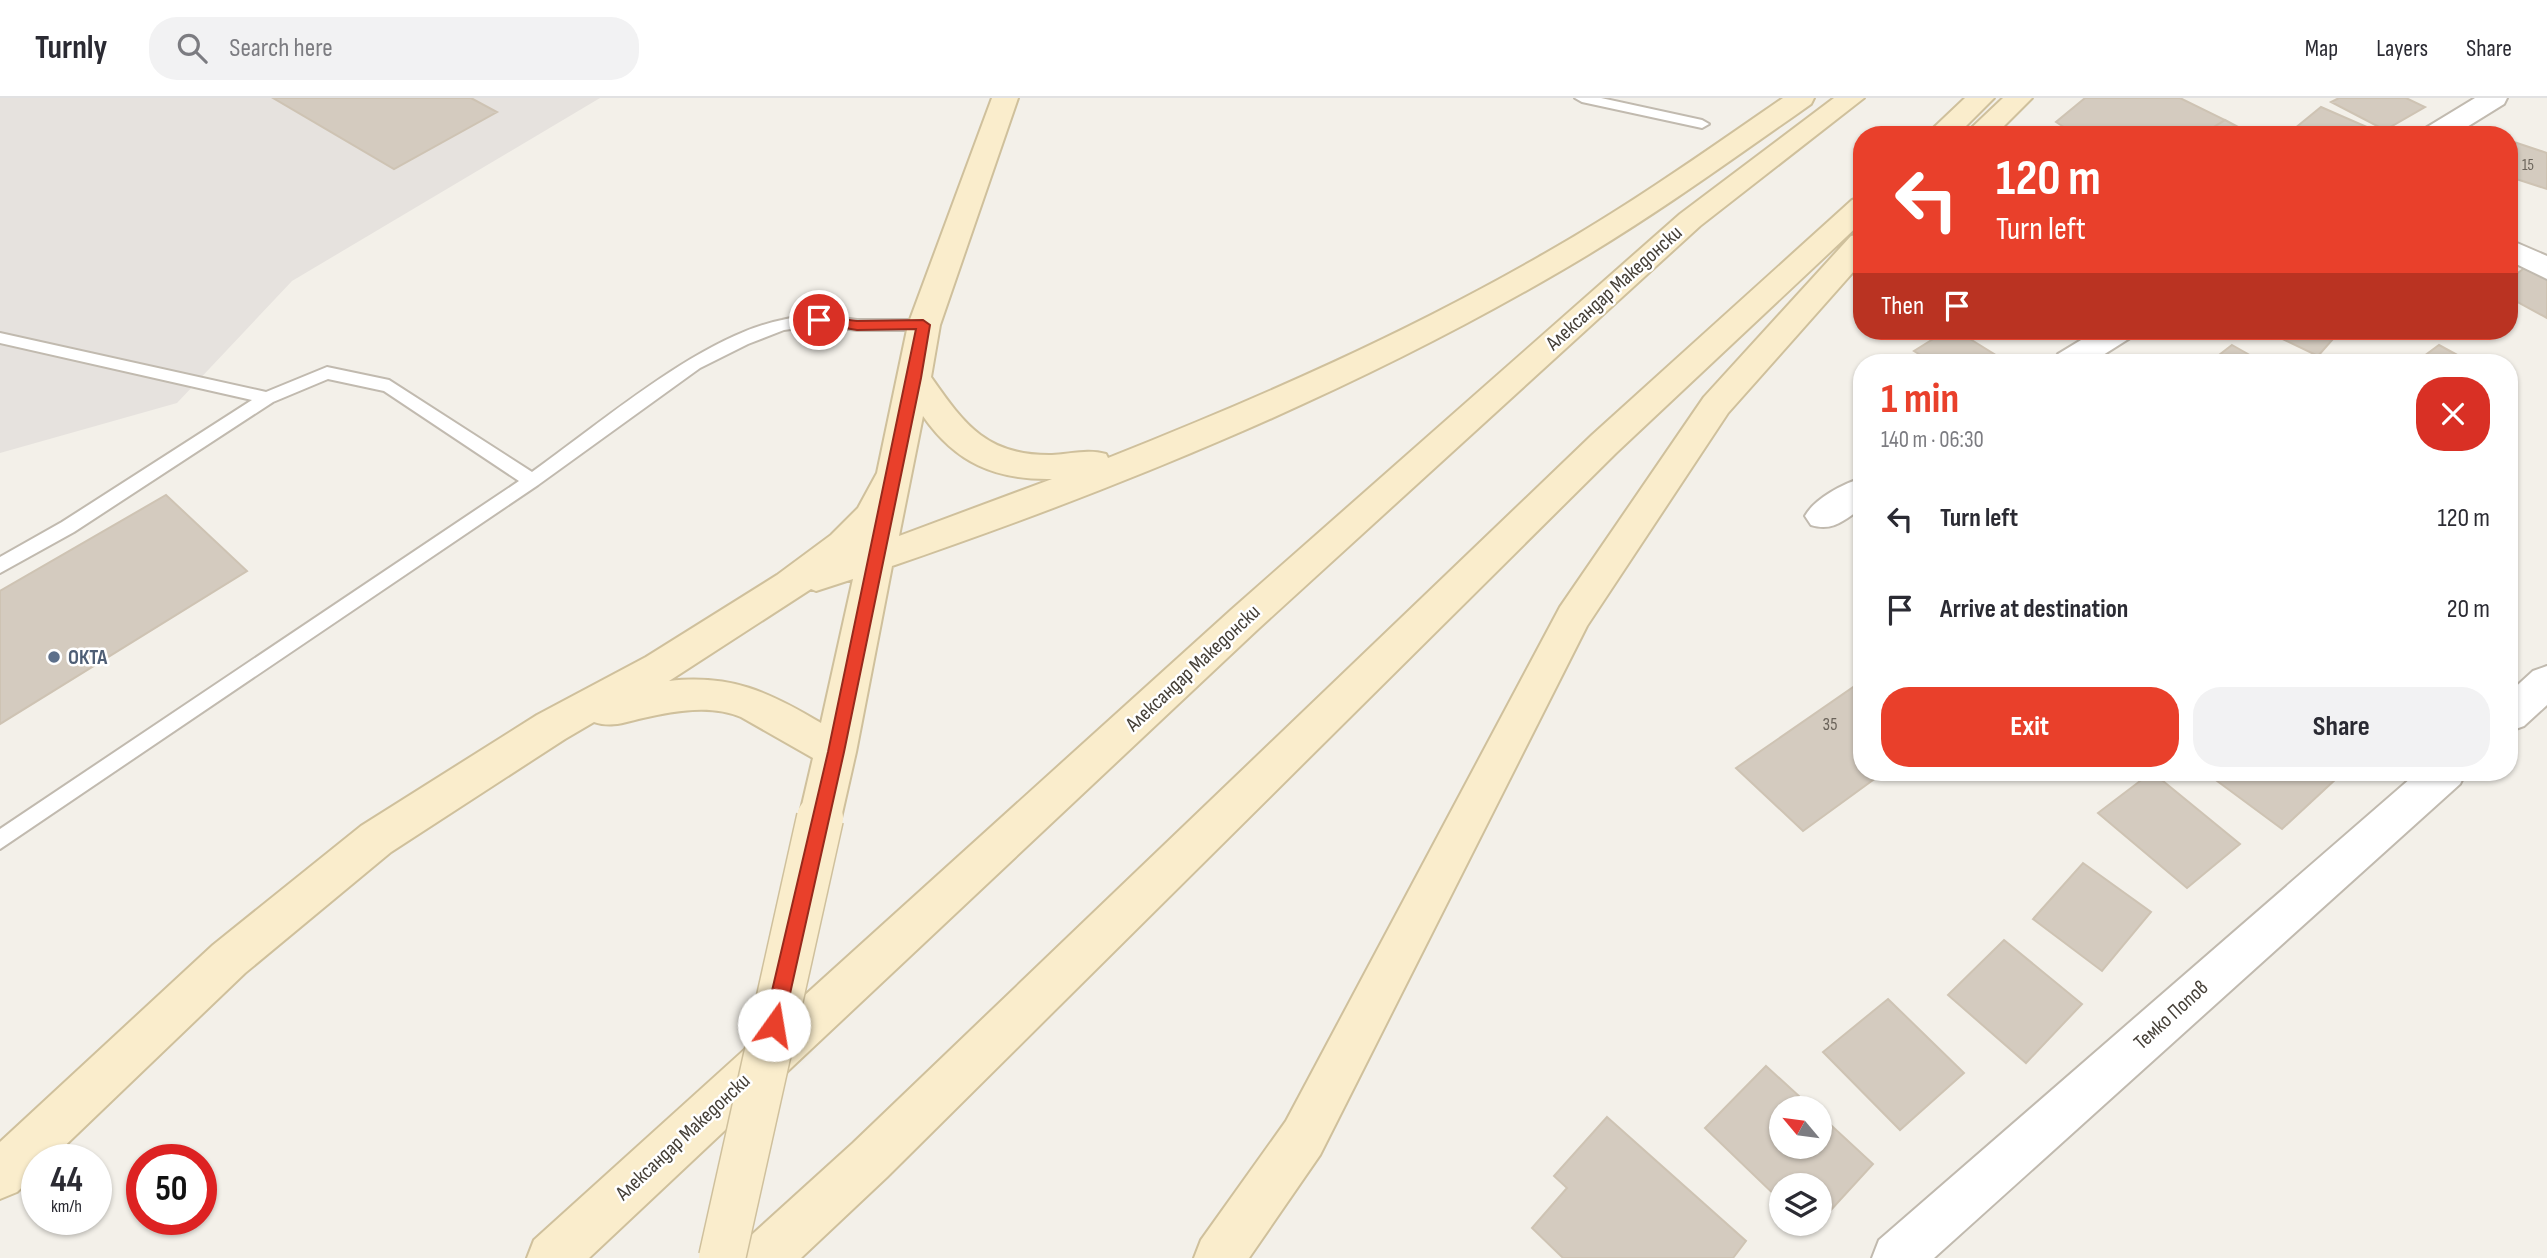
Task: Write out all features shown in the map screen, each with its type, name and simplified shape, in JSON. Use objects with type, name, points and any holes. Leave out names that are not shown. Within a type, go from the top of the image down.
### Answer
[{"type":"street","points":[[722,1258],[836,752],[891,479],[915,378],[923,325],[1005,98]]},
{"type":"street","points":[[790,585],[876,559],[1158,453],[1356,365],[1520,281],[1688,178],[1801,98]]},
{"type":"street","name":"Александар Македонски","points":[[552,1258],[1244,620],[1690,220],[1851,98]]},
{"type":"street","points":[[1950,126],[1981,98]]},
{"type":"street","points":[[1988,126],[2019,98]]},
{"type":"street","points":[[2449,126],[2494,98]]},
{"type":"street","points":[[764,1258],[880,1150],[1604,443],[1853,214]]},
{"type":"street","points":[[1219,1258],[1303,1138],[1573,617],[1716,405],[1853,253]]},
{"type":"street","points":[[2518,253],[2547,269]]},
{"type":"street","points":[[2082,354],[2104,340]]},
{"type":"street","points":[[915,378],[950,425],[972,448],[1012,463],[1054,470],[1158,453]]},
{"type":"street","points":[[0,1175],[229,959],[376,838],[551,727],[660,668],[790,585],[844,545],[871,517],[891,479]]},
{"type":"street","points":[[1823,516],[1853,497]]},
{"type":"street","points":[[2518,708],[2547,682]]},
{"type":"street","points":[[551,727],[637,703],[688,696],[731,697],[836,752]]},
{"type":"street","name":"Темко Попов","points":[[1897,1258],[2436,781]]},
{"type":"lane","points":[[1582,98],[1702,124]]},
{"type":"lane","points":[[0,840],[532,481],[694,364],[742,340],[782,325],[819,320],[857,326],[923,325]]},
{"type":"lane","points":[[0,338],[267,398]]},
{"type":"lane","points":[[0,566],[68,527],[267,398],[327,373],[389,386],[532,481]]},
{"type":"shaded area","points":[[0,98],[600,98],[292,281],[177,403],[0,453]]},
{"type":"building","points":[[273,98],[471,98],[497,112],[394,169]]},
{"type":"building","points":[[2085,98],[2180,98],[2225,120],[2215,126],[2062,126],[2056,122]]},
{"type":"building","points":[[2339,98],[2406,98],[2425,107],[2392,126],[2377,126],[2331,102]]},
{"type":"building","points":[[2321,107],[2365,126],[2298,126]]},
{"type":"building","points":[[2225,120],[2236,126],[2215,126]]},
{"type":"building","points":[[2518,143],[2547,153],[2547,189],[2518,180]]},
{"type":"building","points":[[2531,263],[2547,272],[2547,318],[2518,302],[2518,273]]},
{"type":"building","points":[[1932,340],[1972,340],[1994,354],[1919,354],[1914,351]]},
{"type":"building","points":[[2285,340],[2332,340],[2320,354],[2314,354]]},
{"type":"building","points":[[2232,345],[2248,354],[2220,354]]},
{"type":"building","points":[[2439,345],[2455,354],[2427,354]]},
{"type":"building","name":"ОКТА","points":[[166,495],[247,571],[0,724],[0,591]]},
{"type":"building","points":[[1853,687],[1853,781],[1872,781],[1803,831],[1736,768]]},
{"type":"building","points":[[2140,781],[2163,781],[2240,844],[2187,888],[2098,813]]},
{"type":"building","points":[[2217,781],[2334,781],[2282,829]]},
{"type":"building","points":[[2083,863],[2151,912],[2102,971],[2033,919]]},
{"type":"building","points":[[2004,940],[2082,1004],[2026,1063],[1948,995]]},
{"type":"building","points":[[1888,999],[1964,1073],[1900,1130],[1823,1052]]},
{"type":"building","points":[[1766,1066],[1799,1096],[1769,1096],[1769,1159],[1832,1159],[1832,1126],[1873,1164],[1832,1209],[1832,1173],[1769,1173],[1769,1190],[1705,1128]]},
{"type":"building","points":[[1607,1117],[1746,1241],[1733,1258],[1563,1258],[1532,1228],[1567,1188],[1554,1176]]},
{"type":"place","name":"ОКТА","points":[[54,657]]},
{"type":"route","points":[[774,1025],[836,752],[894,466],[915,378],[923,325],[857,326],[819,320]]}]
